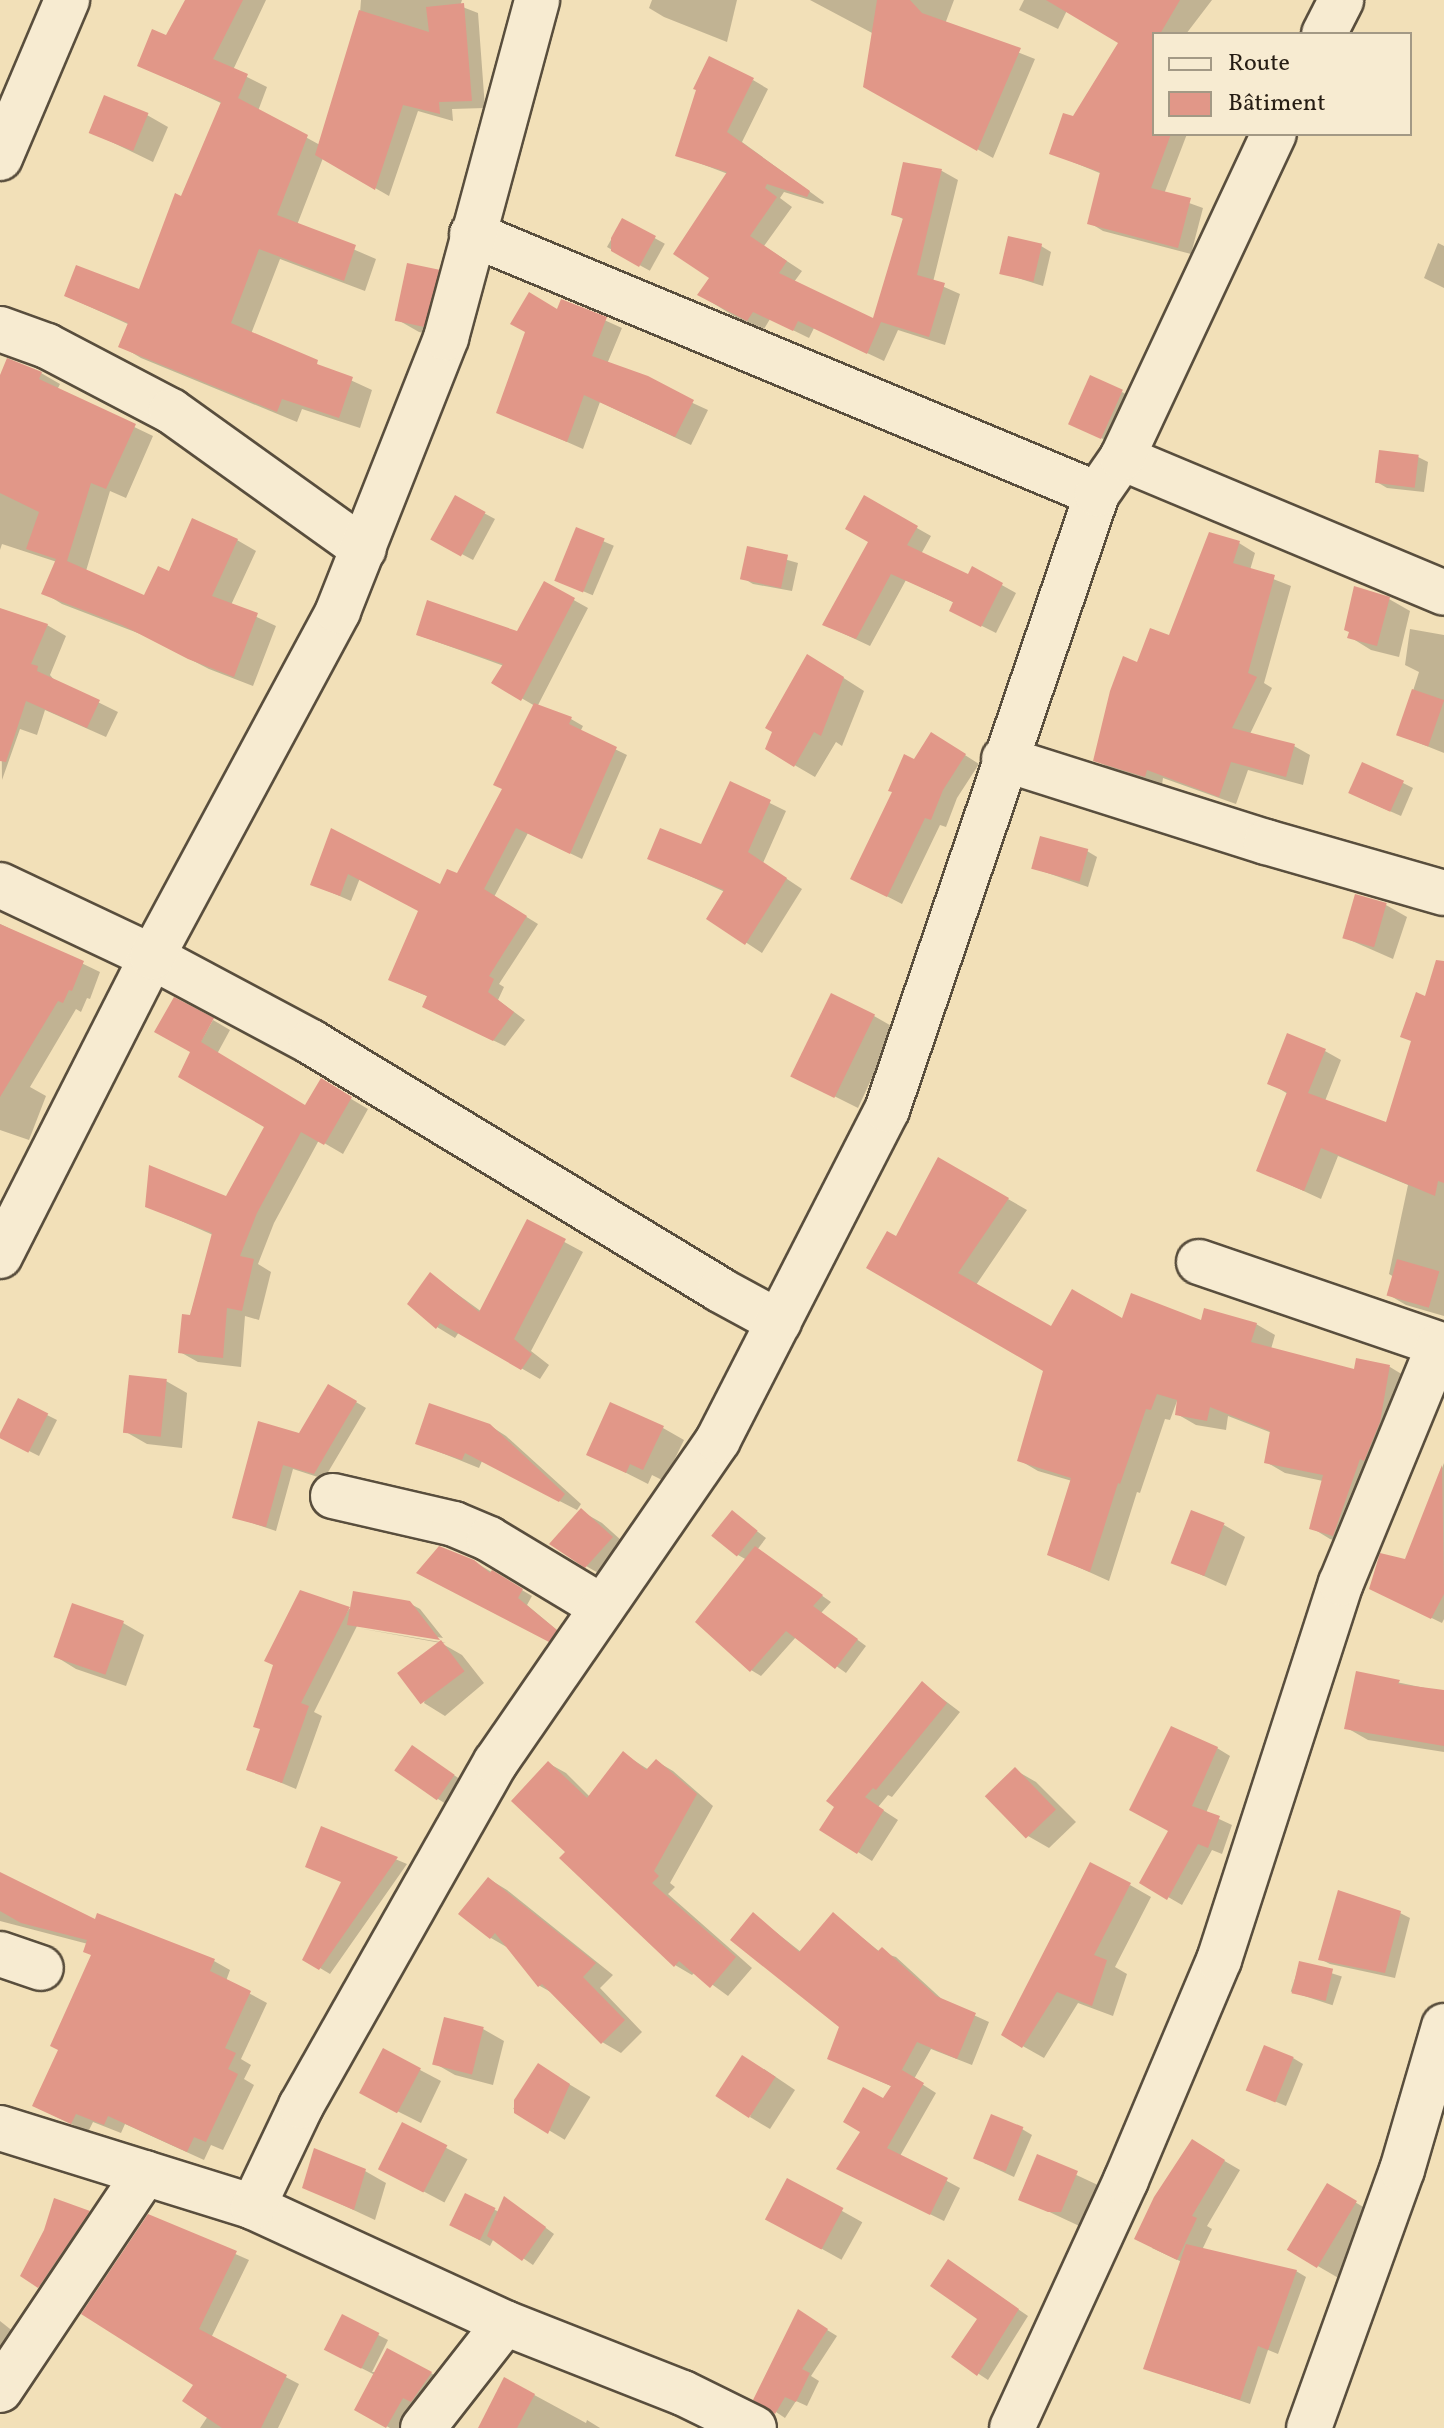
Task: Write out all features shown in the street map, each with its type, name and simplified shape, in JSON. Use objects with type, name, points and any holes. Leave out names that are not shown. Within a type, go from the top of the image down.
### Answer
[{"type":"street","points":[[0,158],[67,0]]},
{"type":"street","points":[[0,1256],[152,957],[338,611],[446,338],[537,0]]},
{"type":"street","points":[[1325,32],[1341,0]]},
{"type":"street","points":[[253,2207],[301,2106],[496,1762],[718,1440],[887,1110],[1004,759],[1097,494],[1122,458],[1273,136]]},
{"type":"street","points":[[472,234],[1097,494]]},
{"type":"street","points":[[0,329],[47,346],[171,411],[364,549]]},
{"type":"street","points":[[1122,458],[1444,593]]},
{"type":"street","points":[[1004,759],[1266,842],[1444,893]]},
{"type":"street","points":[[0,885],[152,957],[311,1042],[720,1290],[779,1322]]},
{"type":"street","points":[[1012,2428],[1126,2180],[1219,1960],[1341,1583],[1442,1346],[1199,1262]]},
{"type":"street","points":[[333,1496],[454,1524],[477,1534],[602,1607]]},
{"type":"street","points":[[0,1954],[41,1968]]},
{"type":"street","points":[[1309,2428],[1402,2170],[1444,2026]]},
{"type":"street","points":[[0,2128],[253,2207],[505,2323],[683,2393],[754,2428]]},
{"type":"street","points":[[0,2390],[145,2173]]},
{"type":"street","points":[[423,2428],[505,2323]]},
{"type":"building","points":[[185,0],[243,0],[213,59],[248,74],[238,98],[308,135],[277,215],[356,245],[344,281],[259,249],[231,323],[318,360],[317,364],[353,377],[339,418],[282,399],[277,412],[118,347],[128,323],[64,296],[76,265],[139,289],[175,193],[181,196],[221,102],[137,66],[152,29],[166,35]]},
{"type":"building","points":[[877,0],[910,0],[922,13],[1021,48],[977,151],[863,87]]},
{"type":"building","points":[[1046,0],[1180,0],[1161,32],[1152,32],[1152,136],[1170,136],[1151,188],[1191,198],[1178,248],[1087,224],[1100,172],[1049,154],[1063,113],[1073,116],[1118,43]]},
{"type":"building","points":[[464,3],[472,101],[439,102],[440,114],[403,105],[375,190],[315,155],[359,10],[429,32],[426,7]]},
{"type":"building","points":[[709,56],[754,78],[727,132],[810,191],[807,197],[767,184],[765,188],[777,197],[750,236],[787,261],[779,273],[873,318],[903,218],[891,215],[903,162],[942,169],[917,275],[945,283],[929,337],[881,322],[867,354],[798,321],[793,331],[753,312],[747,321],[697,295],[709,278],[673,254],[727,172],[675,156],[696,90],[693,89]]},
{"type":"building","points":[[104,95],[149,113],[133,151],[89,133]]},
{"type":"building","points":[[622,218],[656,236],[639,267],[611,251],[611,238]]},
{"type":"building","points":[[1008,236],[1042,244],[1033,282],[999,274]]},
{"type":"building","points":[[407,263],[439,270],[427,328],[395,321]]},
{"type":"building","points":[[529,292],[557,309],[561,299],[607,317],[592,356],[648,376],[694,400],[675,437],[584,395],[567,442],[496,413],[525,332],[510,324]]},
{"type":"building","points":[[7,358],[42,372],[39,379],[136,424],[106,489],[91,483],[67,561],[144,595],[158,566],[169,571],[192,518],[238,539],[212,596],[258,613],[234,677],[188,659],[122,625],[41,594],[56,559],[26,549],[39,512],[0,493],[0,375]]},
{"type":"building","points":[[1090,375],[1123,390],[1101,439],[1068,424]]},
{"type":"building","points":[[1379,450],[1419,455],[1415,488],[1375,483]]},
{"type":"building","points":[[455,495],[486,512],[461,557],[430,540]]},
{"type":"building","points":[[864,495],[918,526],[907,545],[968,574],[972,566],[1003,583],[981,627],[949,611],[953,602],[891,574],[856,639],[822,625],[868,542],[845,529]]},
{"type":"building","points":[[576,527],[605,539],[583,592],[554,581]]},
{"type":"building","points":[[1209,532],[1240,541],[1233,563],[1275,575],[1248,673],[1257,677],[1232,728],[1295,744],[1286,777],[1231,762],[1219,797],[1147,770],[1145,777],[1093,761],[1110,691],[1123,656],[1137,662],[1150,628],[1169,635]]},
{"type":"building","points":[[747,546],[788,555],[781,588],[740,579]]},
{"type":"building","points":[[544,581],[575,598],[521,701],[491,683],[503,664],[416,635],[427,600],[517,631]]},
{"type":"building","points":[[1354,586],[1390,597],[1377,646],[1347,638],[1349,632],[1344,630]]},
{"type":"building","points":[[0,608],[48,624],[31,664],[38,666],[37,671],[100,700],[87,728],[26,701],[6,762],[0,761]]},
{"type":"building","points":[[807,654],[844,677],[821,736],[814,732],[794,767],[765,749],[772,732],[765,728]]},
{"type":"building","points":[[1412,689],[1444,700],[1428,746],[1396,735]]},
{"type":"building","points":[[534,703],[572,717],[569,724],[617,747],[570,854],[516,828],[484,889],[527,916],[489,976],[494,979],[488,992],[514,1012],[493,1041],[422,1007],[427,996],[388,980],[418,911],[348,874],[340,896],[310,885],[331,828],[440,884],[447,869],[457,873],[502,789],[493,785]]},
{"type":"building","points":[[931,732],[966,754],[943,790],[931,820],[925,818],[887,897],[850,879],[892,792],[888,791],[904,754],[914,759]]},
{"type":"building","points":[[1362,762],[1404,781],[1390,812],[1348,793]]},
{"type":"building","points":[[730,781],[771,800],[748,852],[787,878],[745,945],[706,919],[724,890],[647,859],[660,828],[701,844]]},
{"type":"building","points":[[1040,836],[1088,849],[1079,882],[1031,869]]},
{"type":"building","points":[[1355,894],[1387,903],[1374,947],[1342,938]]},
{"type":"building","points":[[0,924],[84,961],[72,991],[69,990],[63,1003],[58,1001],[0,1097]]},
{"type":"building","points":[[1436,960],[1444,961],[1444,1183],[1438,1181],[1435,1196],[1321,1148],[1304,1191],[1256,1171],[1287,1092],[1267,1084],[1287,1033],[1326,1049],[1308,1093],[1386,1122],[1411,1041],[1400,1037],[1416,992],[1425,996]]},
{"type":"building","points":[[831,993],[875,1014],[834,1098],[790,1077]]},
{"type":"building","points":[[174,997],[214,1018],[201,1042],[305,1105],[321,1078],[352,1097],[324,1145],[301,1132],[257,1213],[240,1256],[254,1259],[242,1311],[227,1308],[223,1358],[178,1353],[182,1314],[190,1315],[212,1233],[145,1207],[149,1165],[226,1196],[264,1127],[178,1077],[190,1052],[154,1032]]},
{"type":"building","points":[[938,1157],[1009,1198],[958,1273],[1051,1326],[1072,1289],[1122,1318],[1131,1293],[1201,1320],[1204,1308],[1257,1323],[1251,1342],[1354,1369],[1356,1358],[1390,1365],[1380,1422],[1364,1461],[1360,1459],[1333,1536],[1309,1529],[1323,1475],[1264,1463],[1270,1431],[1210,1407],[1207,1421],[1175,1415],[1177,1400],[1157,1394],[1151,1410],[1146,1409],[1118,1483],[1090,1572],[1047,1555],[1071,1478],[1017,1461],[1043,1371],[866,1268],[887,1231],[896,1236]]},
{"type":"building","points":[[527,1219],[566,1239],[514,1339],[532,1354],[521,1370],[440,1323],[436,1329],[407,1304],[430,1272],[479,1312]]},
{"type":"building","points":[[1397,1259],[1439,1271],[1429,1308],[1387,1296]]},
{"type":"building","points":[[129,1375],[167,1379],[161,1437],[123,1433]]},
{"type":"building","points":[[328,1384],[357,1401],[314,1474],[283,1465],[266,1527],[232,1518],[258,1421],[299,1433]]},
{"type":"building","points":[[18,1398],[48,1413],[28,1453],[0,1438]]},
{"type":"building","points":[[610,1402],[664,1426],[643,1470],[630,1464],[626,1473],[586,1455]]},
{"type":"building","points":[[429,1403],[490,1424],[565,1494],[559,1502],[465,1453],[462,1460],[415,1444]]},
{"type":"building","points":[[1442,1465],[1444,1594],[1431,1619],[1369,1589],[1380,1553],[1405,1559]]},
{"type":"building","points":[[581,1508],[613,1537],[585,1568],[549,1544]]},
{"type":"building","points":[[732,1510],[758,1531],[737,1556],[711,1536]]},
{"type":"building","points":[[1191,1510],[1225,1523],[1204,1576],[1171,1563]]},
{"type":"building","points":[[439,1546],[474,1560],[490,1573],[492,1570],[523,1589],[518,1598],[557,1630],[549,1642],[416,1573]]},
{"type":"building","points":[[755,1546],[823,1595],[813,1606],[858,1639],[835,1669],[786,1631],[750,1672],[695,1622]]},
{"type":"building","points":[[300,1590],[350,1607],[301,1703],[309,1706],[282,1783],[246,1770],[260,1729],[253,1727],[273,1665],[264,1661]]},
{"type":"building","points":[[353,1591],[410,1601],[440,1640],[347,1625]]},
{"type":"building","points":[[72,1603],[124,1621],[105,1675],[53,1657]]},
{"type":"building","points":[[441,1640],[464,1671],[421,1704],[397,1673]]},
{"type":"building","points":[[1356,1671],[1400,1680],[1398,1684],[1444,1690],[1444,1746],[1344,1729]]},
{"type":"building","points":[[922,1681],[947,1703],[876,1790],[873,1788],[865,1797],[884,1810],[857,1854],[819,1830],[834,1807],[826,1801]]},
{"type":"building","points":[[1171,1726],[1218,1747],[1192,1806],[1220,1816],[1208,1848],[1198,1844],[1167,1900],[1139,1883],[1168,1831],[1129,1810]]},
{"type":"building","points":[[412,1745],[455,1775],[437,1800],[394,1770]]},
{"type":"building","points":[[623,1751],[646,1770],[656,1759],[697,1794],[654,1871],[659,1876],[652,1883],[736,1957],[710,1988],[679,1961],[674,1967],[559,1858],[565,1852],[511,1801],[548,1761],[587,1798]]},
{"type":"building","points":[[1015,1767],[1056,1809],[1026,1839],[985,1796]]},
{"type":"building","points":[[321,1826],[398,1857],[319,1970],[302,1960],[341,1882],[305,1867]]},
{"type":"building","points":[[1090,1862],[1131,1883],[1094,1955],[1107,1960],[1092,2006],[1057,1992],[1022,2048],[1001,2035]]},
{"type":"building","points":[[0,1872],[95,1919],[97,1913],[215,1959],[210,1971],[251,1991],[225,2048],[236,2053],[228,2069],[238,2074],[206,2142],[194,2137],[187,2152],[108,2116],[104,2125],[76,2114],[71,2124],[32,2106],[58,2050],[50,2046],[91,1955],[83,1952],[87,1940],[21,1923],[0,1911]]},
{"type":"building","points":[[488,1877],[596,1963],[583,1977],[625,2020],[601,2044],[542,1984],[538,1987],[495,1933],[490,1939],[458,1914]]},
{"type":"building","points":[[1338,1890],[1401,1911],[1385,1973],[1318,1960]]},
{"type":"building","points":[[753,1912],[799,1952],[833,1912],[878,1951],[882,1947],[936,1996],[976,2013],[957,2059],[917,2042],[899,2075],[902,2070],[924,2083],[887,2148],[948,2178],[930,2215],[836,2169],[860,2132],[843,2122],[863,2087],[883,2098],[891,2086],[827,2059],[839,2027],[730,1940]]},
{"type":"building","points":[[1299,1961],[1333,1969],[1326,2001],[1292,1993]]},
{"type":"building","points":[[444,2017],[484,2027],[472,2074],[432,2065]]},
{"type":"building","points":[[1264,2045],[1294,2057],[1275,2102],[1246,2090]]},
{"type":"building","points":[[383,2048],[421,2068],[397,2113],[359,2093]]},
{"type":"building","points":[[742,2055],[776,2077],[749,2118],[715,2096]]},
{"type":"building","points":[[538,2063],[570,2084],[548,2134],[514,2113],[514,2100]]},
{"type":"building","points":[[991,2114],[1023,2127],[1005,2172],[973,2159]]},
{"type":"building","points":[[402,2122],[447,2145],[423,2192],[378,2169]]},
{"type":"building","points":[[1192,2139],[1225,2160],[1192,2216],[1197,2218],[1177,2260],[1134,2239],[1154,2197]]},
{"type":"building","points":[[314,2148],[366,2169],[354,2210],[302,2188]]},
{"type":"building","points":[[1037,2154],[1078,2171],[1061,2212],[1048,2212],[1018,2200]]},
{"type":"building","points":[[787,2178],[844,2208],[821,2250],[765,2219]]},
{"type":"building","points":[[1327,2183],[1357,2201],[1317,2268],[1287,2250]]},
{"type":"building","points":[[465,2193],[496,2208],[480,2240],[449,2225]]},
{"type":"building","points":[[504,2196],[546,2227],[522,2261],[487,2236]]},
{"type":"building","points":[[54,2198],[90,2211],[38,2288],[20,2276],[44,2230]]},
{"type":"building","points":[[148,2214],[237,2251],[199,2329],[287,2375],[261,2428],[222,2428],[182,2401],[193,2385],[81,2314]]},
{"type":"building","points":[[1186,2244],[1297,2270],[1268,2350],[1258,2346],[1240,2400],[1143,2369]]},
{"type":"building","points":[[948,2259],[1019,2309],[977,2376],[951,2357],[977,2319],[930,2286]]},
{"type":"building","points":[[798,2309],[828,2329],[802,2369],[810,2373],[796,2402],[785,2397],[775,2414],[753,2400]]},
{"type":"building","points":[[342,2314],[379,2333],[361,2369],[324,2350]]},
{"type":"building","points":[[387,2348],[432,2372],[411,2402],[403,2398],[386,2428],[354,2410]]},
{"type":"building","points":[[504,2377],[535,2394],[517,2428],[478,2428]]}]
